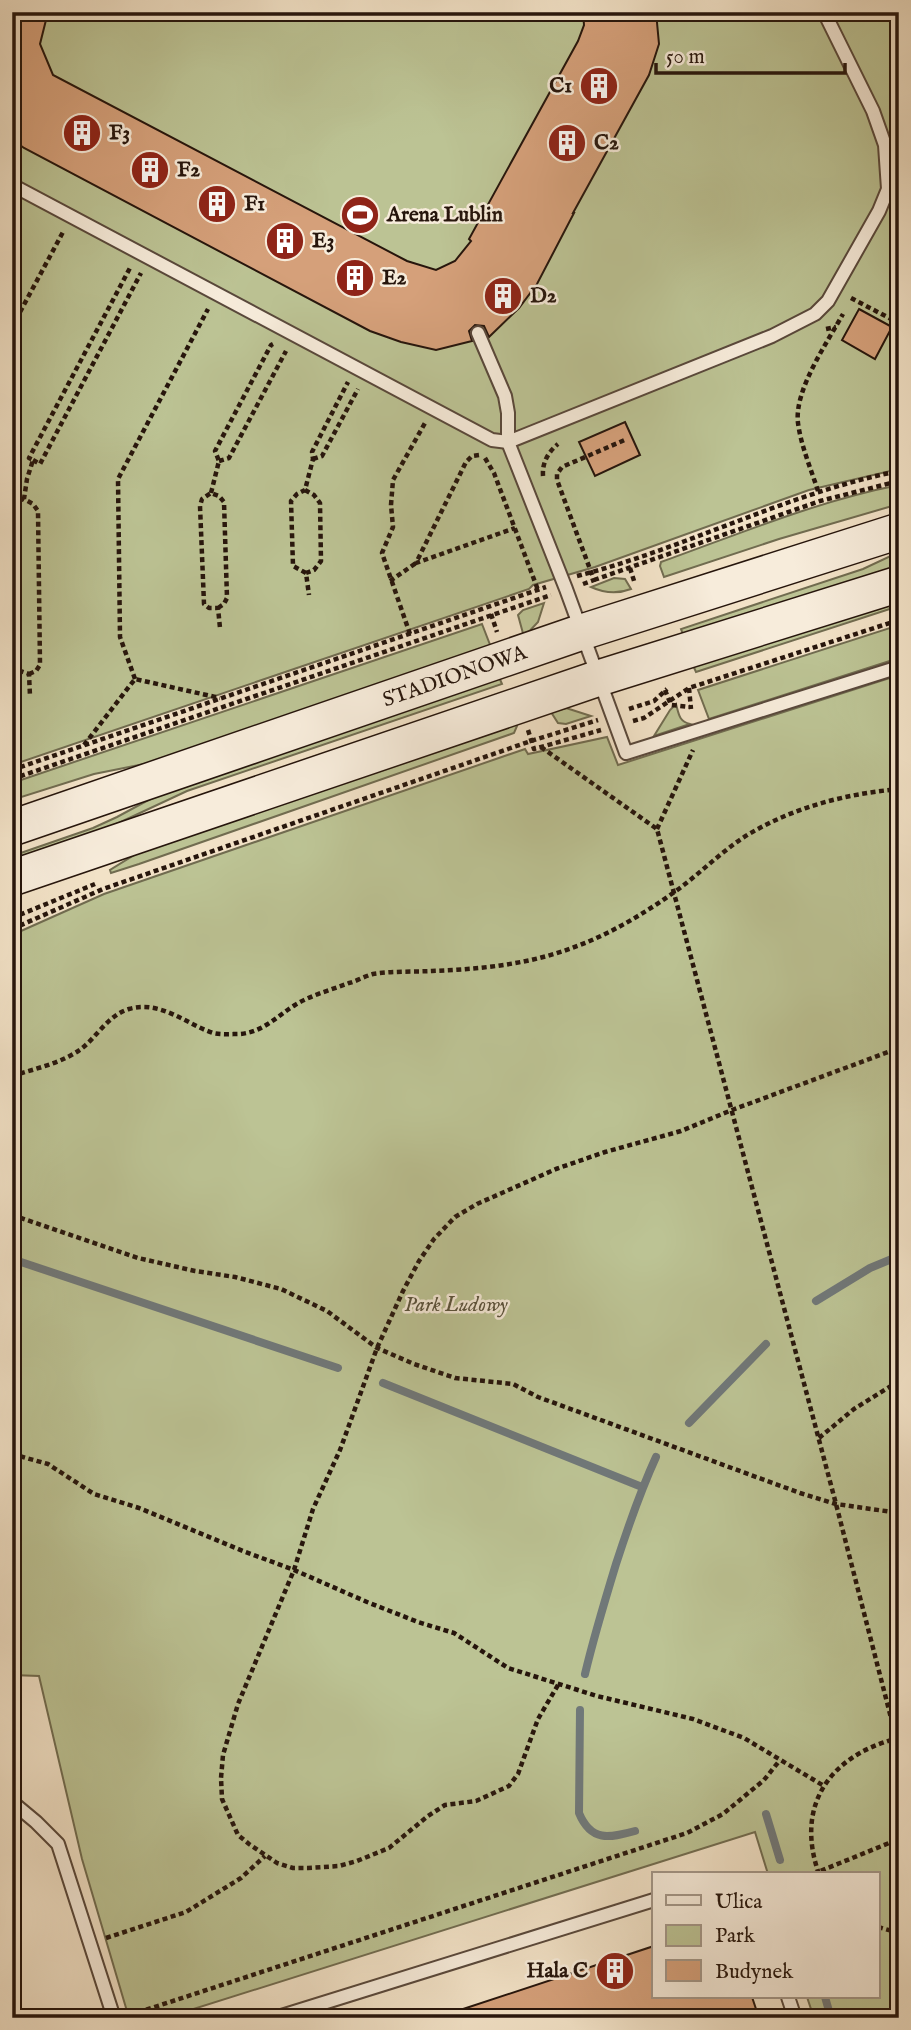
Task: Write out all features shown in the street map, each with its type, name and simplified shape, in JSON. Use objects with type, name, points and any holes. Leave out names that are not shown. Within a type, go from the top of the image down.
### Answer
[{"type":"street","name":"STADIONOWA","points":[[12,828],[582,632],[899,531]]},
{"type":"street","points":[[12,878],[599,678],[899,583]]},
{"type":"lane","points":[[12,185],[492,440],[508,442],[772,336],[815,314],[828,301],[879,211],[888,189],[886,145],[873,111],[824,12]]},
{"type":"lane","points":[[478,334],[505,396],[508,442],[626,753],[899,667]]},
{"type":"lane","points":[[12,1802],[58,1844],[114,2018]]},
{"type":"lane","points":[[275,2018],[652,1901]]},
{"type":"lane","points":[[789,1998],[795,2018]]},
{"type":"path","points":[[12,327],[72,216]]},
{"type":"path","points":[[132,264],[143,270],[40,464],[33,460],[29,458],[132,264]]},
{"type":"path","points":[[818,491],[797,421],[798,404],[804,387],[857,287]]},
{"type":"path","points":[[135,679],[120,637],[118,479],[217,293]]},
{"type":"path","points":[[851,298],[893,320]]},
{"type":"path","points":[[822,330],[836,327]]},
{"type":"path","points":[[211,493],[224,502],[226,597],[218,608],[209,608],[204,604],[200,506],[202,499],[211,493],[219,461],[215,451],[271,345],[282,342],[286,351],[280,363],[229,458],[219,461]]},
{"type":"path","points":[[305,490],[314,495],[320,503],[321,561],[314,570],[306,573],[293,566],[291,501],[305,490],[313,459],[312,452],[349,381],[359,386],[323,456],[313,459]]},
{"type":"path","points":[[410,634],[382,553],[393,527],[393,480],[433,408]]},
{"type":"path","points":[[594,580],[557,474],[562,467],[626,439]]},
{"type":"path","points":[[484,456],[492,440]]},
{"type":"path","points":[[544,482],[542,469],[547,457],[555,446],[563,441]]},
{"type":"path","points":[[416,563],[467,462],[471,456],[477,454],[484,456],[494,472],[538,590]]},
{"type":"path","points":[[23,499],[33,460]]},
{"type":"path","points":[[12,779],[564,585],[579,575],[818,491],[899,471]]},
{"type":"path","points":[[12,770],[538,590],[594,580],[820,502],[899,481]]},
{"type":"path","points":[[12,507],[23,499],[33,504],[38,511],[40,665],[36,671],[29,674],[16,669],[12,571]]},
{"type":"path","points":[[390,580],[416,563],[515,528]]},
{"type":"path","points":[[575,564],[579,575]]},
{"type":"path","points":[[306,573],[309,595]]},
{"type":"path","points":[[218,608],[219,628]]},
{"type":"path","points":[[12,929],[103,889],[531,741],[614,720],[644,718],[689,688],[899,620]]},
{"type":"path","points":[[29,674],[30,696]]},
{"type":"path","points":[[135,679],[220,698]]},
{"type":"path","points":[[84,746],[135,679]]},
{"type":"path","points":[[657,829],[698,739],[690,707],[689,688]]},
{"type":"path","points":[[671,705],[690,707]]},
{"type":"path","points":[[541,747],[657,829],[899,1749]]},
{"type":"path","points":[[12,1076],[69,1056],[81,1049],[116,1016],[129,1009],[159,1009],[216,1034],[245,1033],[273,1023],[296,1004],[373,974],[471,970],[519,963],[572,948],[625,923],[675,892],[747,835],[785,815],[812,804],[899,789]]},
{"type":"path","points":[[558,1685],[538,1719],[518,1774],[509,1786],[476,1801],[445,1805],[428,1815],[389,1848],[357,1861],[323,1867],[293,1868],[277,1863],[238,1835],[222,1799],[223,1755],[238,1704],[294,1570],[313,1509],[340,1450],[377,1348],[419,1261],[434,1239],[456,1217],[556,1169],[681,1131],[899,1048]]},
{"type":"path","points":[[12,1215],[138,1258],[236,1277],[281,1289],[327,1311],[377,1348],[414,1364],[455,1378],[513,1384],[538,1397],[800,1493],[836,1504],[899,1513]]},
{"type":"path","points":[[819,1438],[854,1409],[899,1381]]},
{"type":"path","points":[[12,1454],[48,1464],[94,1494],[139,1508],[367,1602],[454,1633],[508,1668],[597,1696],[693,1719],[744,1738],[824,1786]]},
{"type":"path","points":[[817,1872],[811,1846],[811,1822],[831,1774],[852,1756],[895,1739]]},
{"type":"path","points":[[122,2018],[687,1833],[723,1814],[764,1780],[780,1760]]},
{"type":"path","points":[[12,1824],[17,1899],[12,1970]]},
{"type":"path","points":[[819,1872],[899,1839]]},
{"type":"path","points":[[90,1942],[186,1912],[241,1878],[265,1856]]},
{"type":"path","points":[[880,1928],[899,1933]]},
{"type":"green space","points":[[12,12],[899,12],[899,469],[809,490],[595,567],[533,585],[529,589],[12,765]]},
{"type":"green space","points":[[899,485],[899,504],[779,539],[664,577],[661,562],[808,509]]},
{"type":"green space","points":[[899,552],[899,568],[684,637],[681,629],[863,569]]},
{"type":"green space","points":[[614,578],[625,579],[631,589],[611,592],[591,587]]},
{"type":"green space","points":[[899,596],[899,606],[696,672],[692,663]]},
{"type":"green space","points":[[544,603],[538,622],[524,637],[518,615],[523,610]]},
{"type":"green space","points":[[482,624],[492,650],[169,759],[94,774],[12,800],[12,783]]},
{"type":"green space","points":[[899,625],[899,658],[709,719],[698,690]]},
{"type":"green space","name":"Park Ludowy","points":[[899,675],[899,2018],[814,2018],[807,1998],[880,1998],[880,1872],[767,1872],[755,1832],[165,2018],[129,2018],[82,1859],[39,1676],[12,1675],[12,935],[104,894],[525,749],[528,754],[607,737],[618,765]]},
{"type":"green space","points":[[499,677],[502,684],[187,791],[95,834],[12,863],[12,856],[93,828],[154,797]]},
{"type":"green space","points":[[676,704],[682,719],[690,724],[654,736],[670,710]]},
{"type":"green space","points":[[566,708],[591,716],[566,724],[558,723],[551,712]]},
{"type":"green space","points":[[515,722],[517,726],[514,733],[111,873],[110,870],[136,854]]},
{"type":"building","points":[[12,12],[48,12],[40,44],[53,75],[407,261],[436,270],[455,261],[471,241],[469,239],[578,41],[584,25],[583,12],[656,12],[659,44],[649,75],[537,284],[519,308],[489,337],[484,326],[475,325],[469,331],[472,341],[436,350],[370,331],[24,148],[12,139]]},
{"type":"building","points":[[859,309],[892,327],[875,359],[842,340]]},
{"type":"building","points":[[625,422],[640,455],[595,476],[579,442]]},
{"type":"building","name":"Hala C","points":[[652,1947],[652,1998],[752,1998],[759,2018],[449,2018],[448,2014]]},
{"type":"waterway","points":[[816,1301],[870,1268],[899,1256]]},
{"type":"waterway","points":[[12,1259],[338,1368]]},
{"type":"waterway","points":[[689,1423],[766,1344]]},
{"type":"waterway","points":[[383,1383],[642,1487]]},
{"type":"waterway","points":[[585,1674],[621,1550],[639,1496],[656,1457]]},
{"type":"waterway","points":[[580,1710],[579,1813],[589,1829],[602,1836],[635,1831]]},
{"type":"waterway","points":[[766,1814],[780,1860]]},
{"type":"waterway","points":[[825,1998],[831,2018]]},
{"type":"place","name":"C1","points":[[599,86]]},
{"type":"place","name":"F3","points":[[82,133]]},
{"type":"place","name":"C2","points":[[567,143]]},
{"type":"place","name":"F2","points":[[150,170]]},
{"type":"place","name":"F1","points":[[217,204]]},
{"type":"place","name":"Arena Lublin","points":[[360,215]]},
{"type":"place","name":"E3","points":[[285,241]]},
{"type":"place","name":"E2","points":[[355,278]]},
{"type":"place","name":"D2","points":[[503,296]]},
{"type":"place","name":"Hala C","points":[[615,1971]]}]
